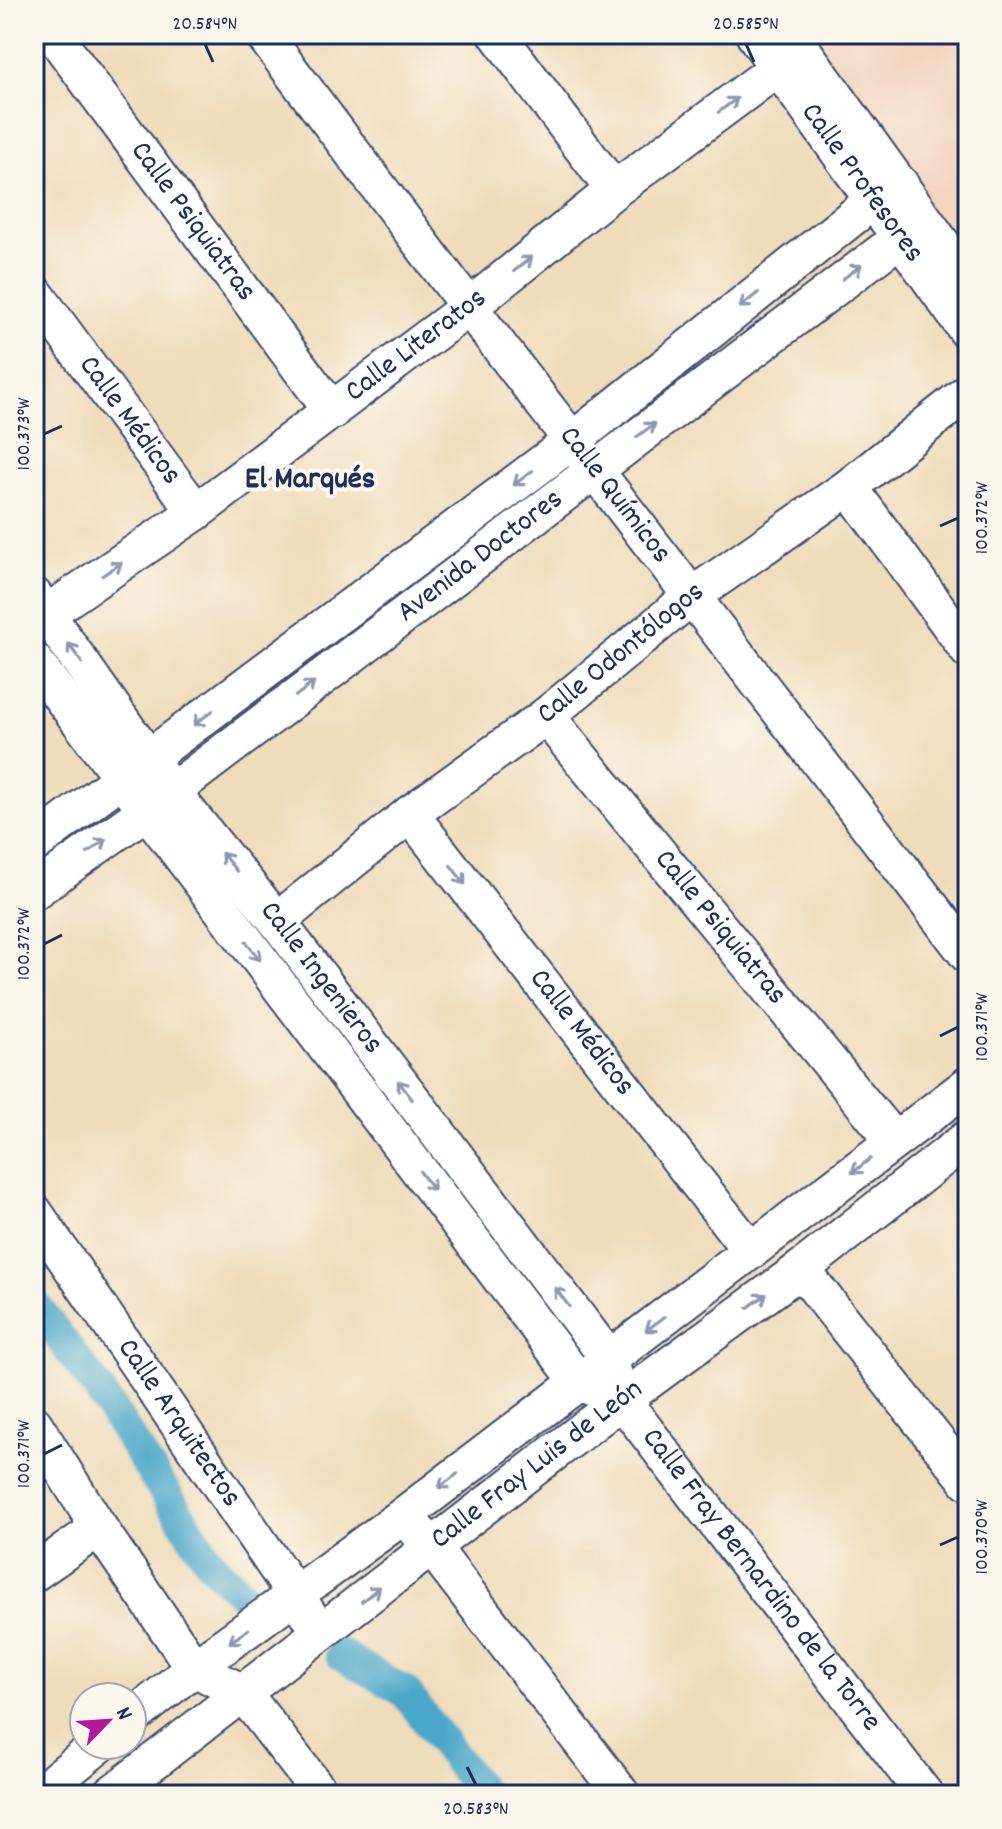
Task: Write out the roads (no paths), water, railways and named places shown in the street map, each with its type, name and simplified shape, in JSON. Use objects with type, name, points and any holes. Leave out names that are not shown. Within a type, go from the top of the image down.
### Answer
[{"type":"street","name":"Calle Psiquiatras","points":[[53,34],[332,411]]},
{"type":"street","name":"Calle Químicos","points":[[263,34],[968,955]]},
{"type":"street","points":[[497,34],[614,190]]},
{"type":"street","name":"Calle Profesores","points":[[754,34],[887,192]]},
{"type":"street","name":"Calle Profesores","points":[[791,34],[912,228],[968,332]]},
{"type":"street","name":"Calle Literatos","points":[[41,604],[196,512],[469,307],[614,190],[779,67]]},
{"type":"street","name":"Avenida Doctores","points":[[34,844],[572,441],[887,192]]},
{"type":"street","name":"Calle Profesores","points":[[912,228],[968,280]]},
{"type":"street","name":"Avenida Doctores","points":[[34,891],[158,801],[912,228]]},
{"type":"street","name":"Calle Médicos","points":[[34,292],[196,512]]},
{"type":"street","name":"Calle Odontólogos","points":[[277,921],[410,814],[546,716],[692,596],[849,487],[968,392]]},
{"type":"street","points":[[849,487],[968,650]]},
{"type":"street","name":"Calle Ingenieros","points":[[41,604],[135,768],[579,1382]]},
{"type":"street","name":"Calle Ingenieros","points":[[34,661],[135,768]]},
{"type":"street","name":"Calle Psiquiatras","points":[[546,716],[894,1141]]},
{"type":"street","name":"Calle Ingenieros","points":[[158,801],[277,921],[609,1359]]},
{"type":"street","name":"Calle Médicos","points":[[410,814],[751,1251]]},
{"type":"street","name":"Calle Fray Luis de León","points":[[148,1705],[403,1516],[968,1085]]},
{"type":"street","name":"Calle Fray Luis de León","points":[[110,1795],[431,1546],[622,1400],[801,1269],[968,1138]]},
{"type":"street","name":"Calle Arquitectos","points":[[34,1212],[321,1634]]},
{"type":"street","points":[[801,1269],[968,1481]]},
{"type":"street","name":"Calle Fray Bernardino de la Torre","points":[[609,1359],[622,1400],[925,1795]]},
{"type":"street","points":[[579,1382],[622,1400]]},
{"type":"street","points":[[34,1424],[99,1528],[194,1668],[243,1693],[322,1795]]},
{"type":"street","points":[[403,1516],[431,1546],[622,1795]]},
{"type":"street","points":[[34,1573],[99,1528]]},
{"type":"street","points":[[37,1795],[79,1761]]},
{"type":"waterway","points":[[34,1303],[98,1389],[212,1565],[245,1597]]},
{"type":"waterway","points":[[341,1655],[405,1692],[483,1795]]},
{"type":"district","name":"El Marqués","points":[[310,481]]}]
